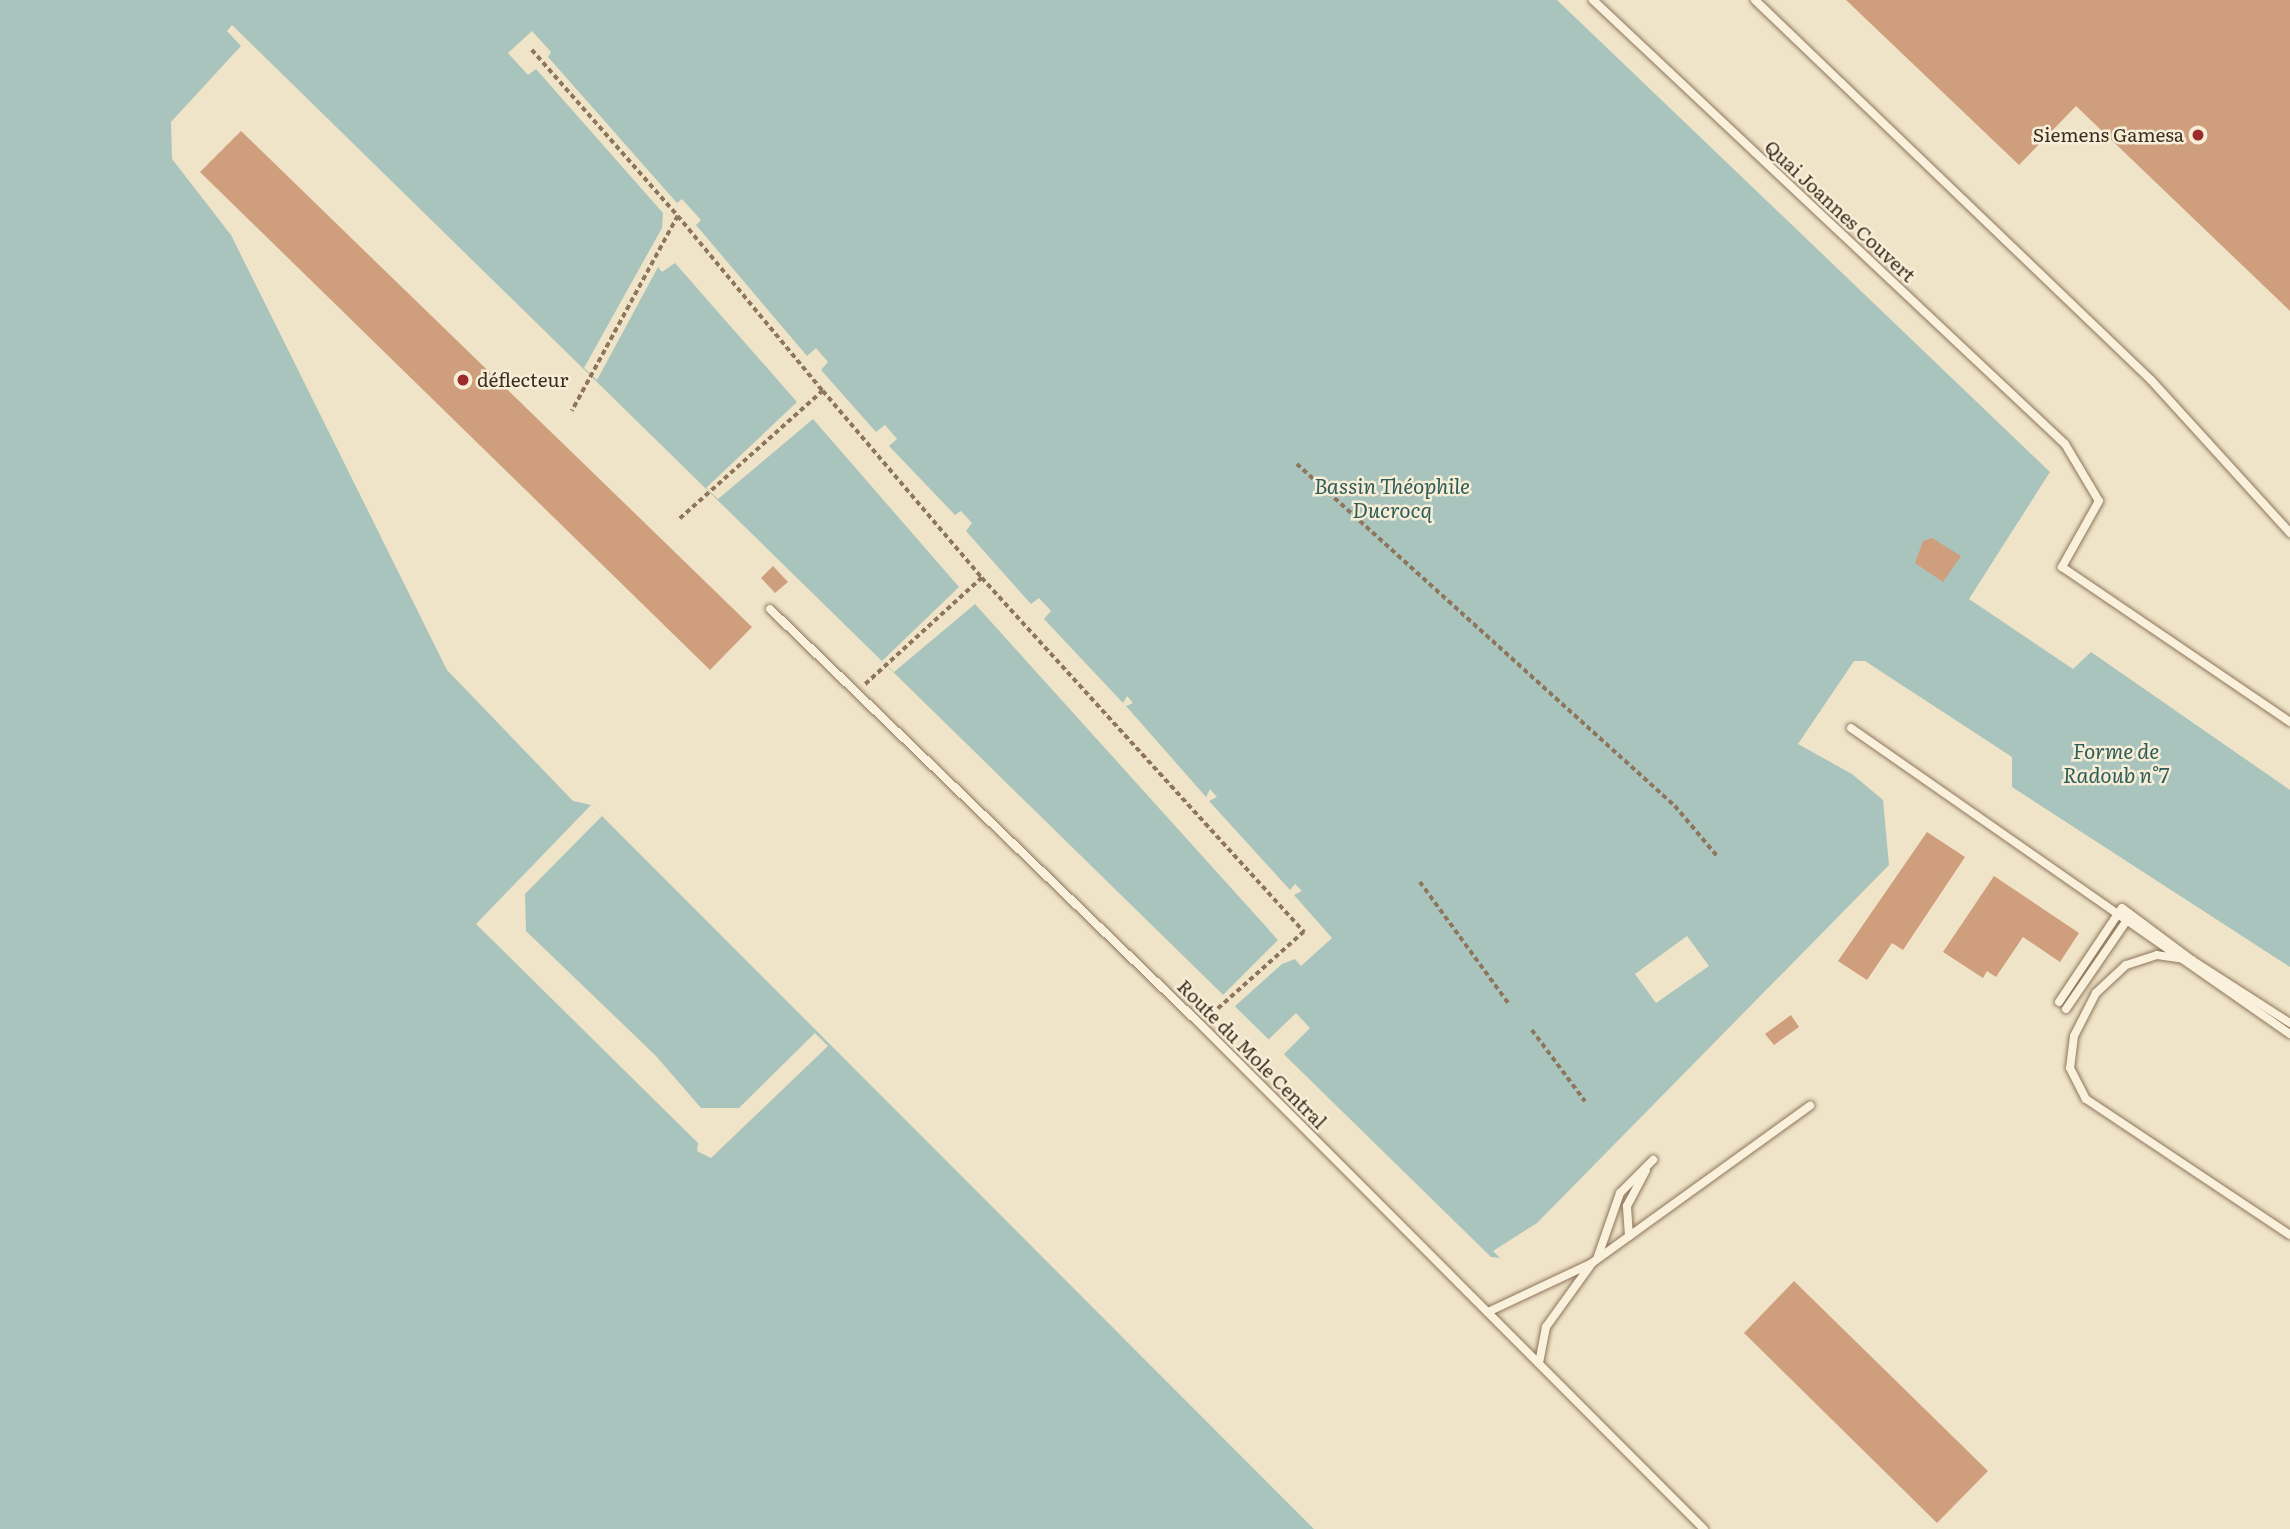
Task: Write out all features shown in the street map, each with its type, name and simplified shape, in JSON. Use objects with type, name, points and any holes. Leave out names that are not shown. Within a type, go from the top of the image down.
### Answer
[{"type":"lane","name":"Quai Joannes Couvert","points":[[1593,0],[2065,444],[2099,502],[2062,567],[2290,722]]},
{"type":"lane","points":[[1755,0],[2151,380],[2290,533]]},
{"type":"lane","name":"Route du Mole Central","points":[[770,609],[1201,1025],[1704,1529]]},
{"type":"lane","points":[[1851,728],[2098,899],[2125,923],[2290,1034]]},
{"type":"lane","points":[[2098,899],[2122,908],[2192,960],[2290,1023]]},
{"type":"lane","points":[[2059,1002],[2122,908]]},
{"type":"lane","points":[[2066,1009],[2125,923]]},
{"type":"lane","points":[[2192,960],[2157,955],[2126,965],[2096,993],[2074,1036],[2070,1068],[2086,1100],[2290,1235]]},
{"type":"lane","points":[[1488,1312],[1595,1261],[1810,1105]]},
{"type":"lane","points":[[1539,1363],[1546,1327],[1595,1261],[1620,1193],[1653,1160],[1627,1206],[1629,1236]]},
{"type":"path","points":[[533,50],[678,216],[982,578],[1304,932],[1201,1025]]},
{"type":"path","points":[[572,411],[678,216]]},
{"type":"path","points":[[680,519],[823,391]]},
{"type":"path","points":[[1297,464],[1675,806],[1718,858]]},
{"type":"path","points":[[878,672],[982,578]]},
{"type":"path","points":[[1420,882],[1509,1004]]},
{"type":"path","points":[[1532,1030],[1585,1101]]},
{"type":"water","name":"Bassin Théophile Ducrocq","points":[[0,0],[1557,0],[2050,472],[1969,599],[2073,669],[2091,652],[2290,790],[2290,967],[2012,787],[2012,757],[1865,661],[1854,661],[1798,744],[1852,774],[1883,800],[1889,865],[1537,1223],[1493,1251],[1500,1258],[1491,1257],[232,25],[227,31],[241,46],[171,122],[172,159],[231,235],[447,670],[573,801],[591,805],[1314,1529],[0,1529]]},
{"type":"pier","points":[[532,31],[551,52],[548,57],[677,203],[682,199],[701,220],[696,225],[807,356],[816,348],[828,362],[821,370],[876,432],[885,425],[897,439],[889,446],[955,515],[961,511],[972,523],[966,531],[1031,604],[1039,598],[1051,611],[1044,619],[1123,703],[1127,696],[1133,703],[1126,706],[1206,797],[1210,789],[1217,797],[1209,801],[1290,890],[1295,884],[1302,891],[1294,895],[1332,938],[1301,966],[1295,959],[1282,964],[1234,1007],[1223,995],[1278,940],[975,604],[894,672],[882,661],[959,587],[813,419],[718,499],[706,488],[797,402],[675,263],[662,272],[658,267],[597,380],[584,368],[662,228],[663,213],[536,69],[528,75],[508,53]]},
{"type":"pier","points":[[591,805],[602,816],[525,894],[526,931],[656,1056],[701,1108],[739,1108],[815,1033],[828,1046],[711,1158],[697,1151],[698,1143],[476,924]]},
{"type":"pier","points":[[1687,936],[1709,966],[1656,1003],[1635,974]]},
{"type":"pier","points":[[1296,1013],[1310,1028],[1283,1055],[1268,1040]]},
{"type":"building","name":"Siemens Gamesa","points":[[1846,0],[2290,0],[2290,311],[2076,106],[2019,165]]},
{"type":"building","name":"déflecteur","points":[[241,131],[752,627],[710,670],[200,172]]},
{"type":"building","points":[[1932,538],[1961,556],[1943,582],[1915,563],[1923,541]]},
{"type":"building","points":[[773,566],[788,582],[775,593],[761,578]]},
{"type":"building","points":[[1927,832],[1965,857],[1903,950],[1892,943],[1867,980],[1838,961]]},
{"type":"building","points":[[1994,876],[2079,933],[2060,962],[2023,937],[1996,977],[1987,971],[1983,978],[1943,952]]},
{"type":"building","points":[[1791,1015],[1799,1027],[1774,1045],[1765,1034]]},
{"type":"building","points":[[1794,1281],[1988,1471],[1937,1523],[1744,1333]]},
{"type":"place","name":"Siemens Gamesa","points":[[2198,135]]},
{"type":"place","name":"déflecteur","points":[[463,380]]},
{"type":"water label","name":"Forme de Radoub n°7","points":[[2116,762]]}]
